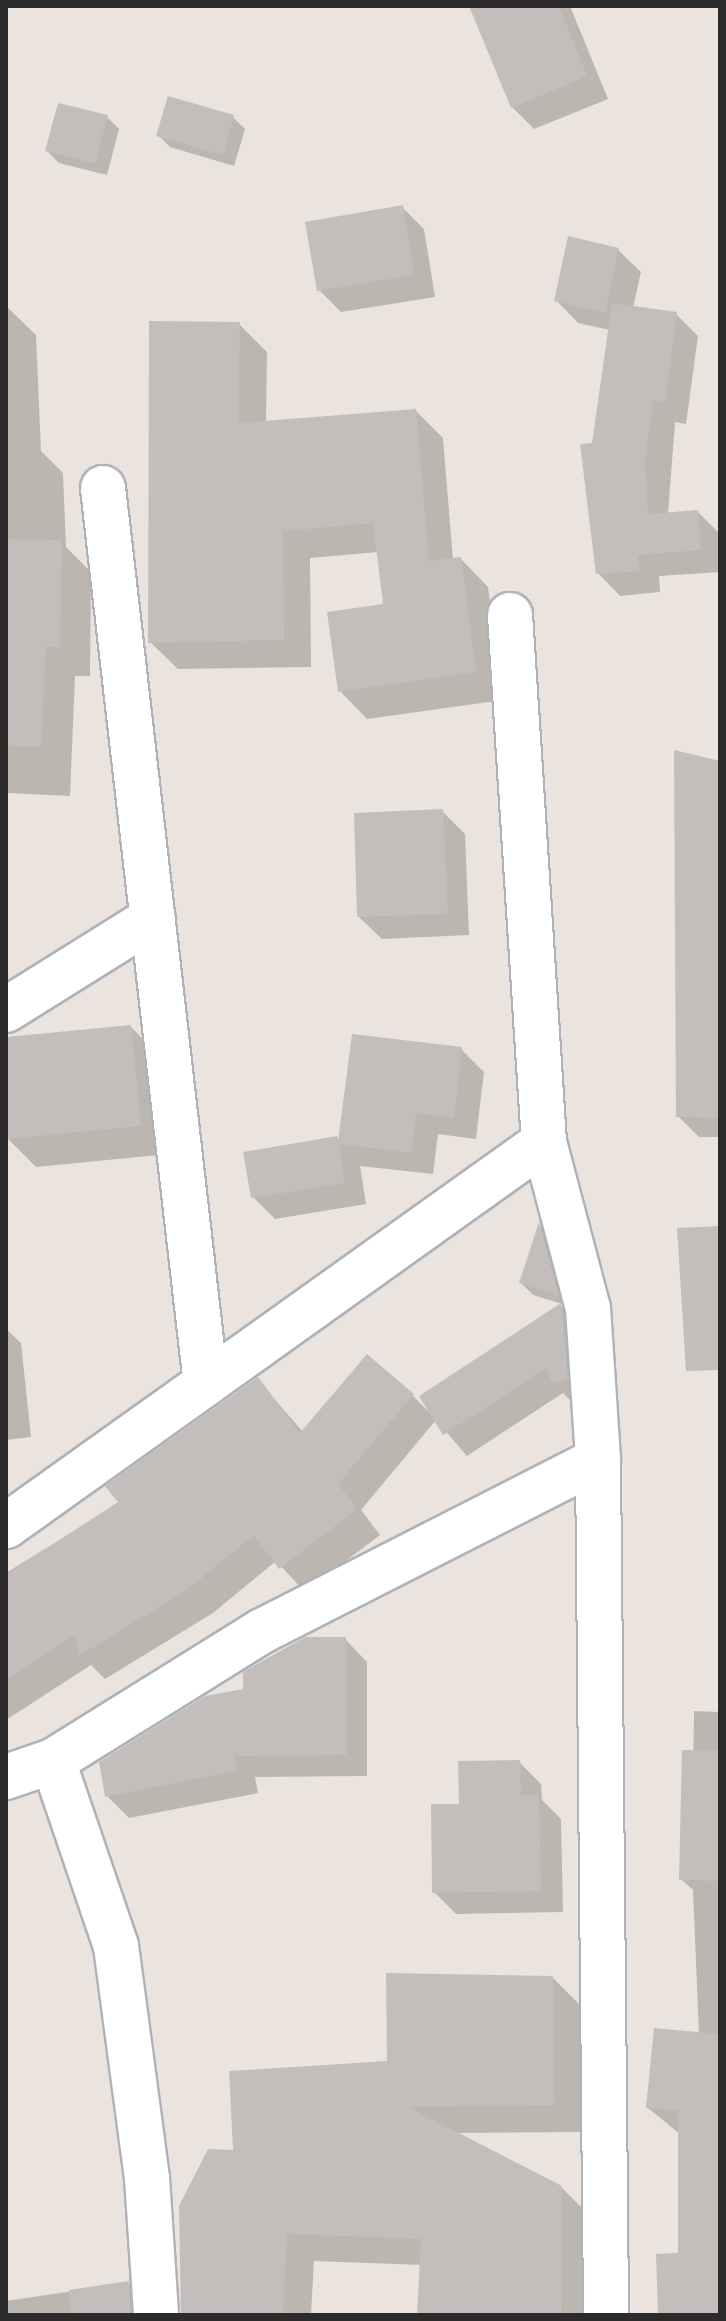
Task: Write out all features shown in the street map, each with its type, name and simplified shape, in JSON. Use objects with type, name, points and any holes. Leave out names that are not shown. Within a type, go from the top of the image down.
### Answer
[{"type":"street","points":[[103,488],[206,1383]]},
{"type":"street","points":[[510,615],[544,1142],[588,1308],[598,1460],[606,2315]]},
{"type":"street","points":[[6,1010],[153,918]]},
{"type":"street","points":[[6,1526],[544,1142]]},
{"type":"street","points":[[6,1777],[53,1761],[262,1631],[598,1460]]},
{"type":"street","points":[[53,1761],[116,1946],[147,2178],[156,2315]]},
{"type":"building","points":[[469,6],[559,6],[587,76],[511,108]]},
{"type":"building","points":[[168,96],[234,115],[223,155],[156,136]]},
{"type":"building","points":[[58,103],[108,115],[95,164],[45,151]]},
{"type":"building","points":[[403,205],[414,275],[317,291],[305,222]]},
{"type":"building","points":[[568,236],[619,248],[605,313],[554,301]]},
{"type":"building","points":[[612,303],[677,312],[665,403],[653,401],[645,463],[648,514],[698,510],[701,550],[638,555],[639,571],[596,574],[580,444],[592,443]]},
{"type":"building","points":[[149,321],[240,322],[238,423],[416,409],[429,561],[461,557],[476,672],[338,692],[327,612],[383,604],[373,523],[283,531],[284,640],[148,643]]},
{"type":"building","points":[[6,539],[62,540],[60,647],[46,647],[41,747],[6,746]]},
{"type":"building","points":[[674,750],[720,761],[720,1118],[676,1117]]},
{"type":"building","points":[[443,809],[448,914],[357,917],[354,813]]},
{"type":"building","points":[[131,1025],[141,1126],[6,1139],[6,1037]]},
{"type":"building","points":[[352,1034],[462,1047],[454,1118],[416,1113],[411,1153],[339,1144],[345,1183],[251,1198],[243,1152],[337,1136],[338,1141]]},
{"type":"building","points":[[539,1222],[559,1296],[519,1283]]},
{"type":"building","points":[[720,1226],[720,1370],[686,1371],[677,1228]]},
{"type":"building","points":[[561,1303],[568,1379],[552,1384],[546,1368],[443,1435],[419,1396]]},
{"type":"building","points":[[367,1354],[414,1394],[338,1484],[357,1509],[279,1569],[254,1535],[188,1589],[79,1656],[75,1635],[6,1680],[6,1575],[118,1502],[105,1486],[258,1377],[300,1433]]},
{"type":"building","points":[[305,1637],[346,1637],[346,1755],[234,1756],[237,1771],[105,1797],[99,1762],[205,1696],[243,1689],[243,1672]]},
{"type":"building","points":[[682,1750],[720,1750],[720,1881],[679,1880]]},
{"type":"building","points":[[520,1760],[521,1795],[539,1795],[541,1891],[432,1893],[431,1804],[459,1804],[458,1761]]},
{"type":"building","points":[[386,1973],[553,1976],[554,2105],[408,2107],[562,2186],[561,2315],[417,2315],[421,2239],[287,2234],[283,2315],[181,2315],[179,2206],[208,2149],[233,2150],[229,2071],[387,2061]]},
{"type":"building","points":[[654,2028],[720,2034],[720,2315],[658,2315],[656,2254],[678,2253],[678,2111],[646,2108]]},
{"type":"building","points":[[129,2281],[131,2315],[71,2315],[69,2290]]}]
